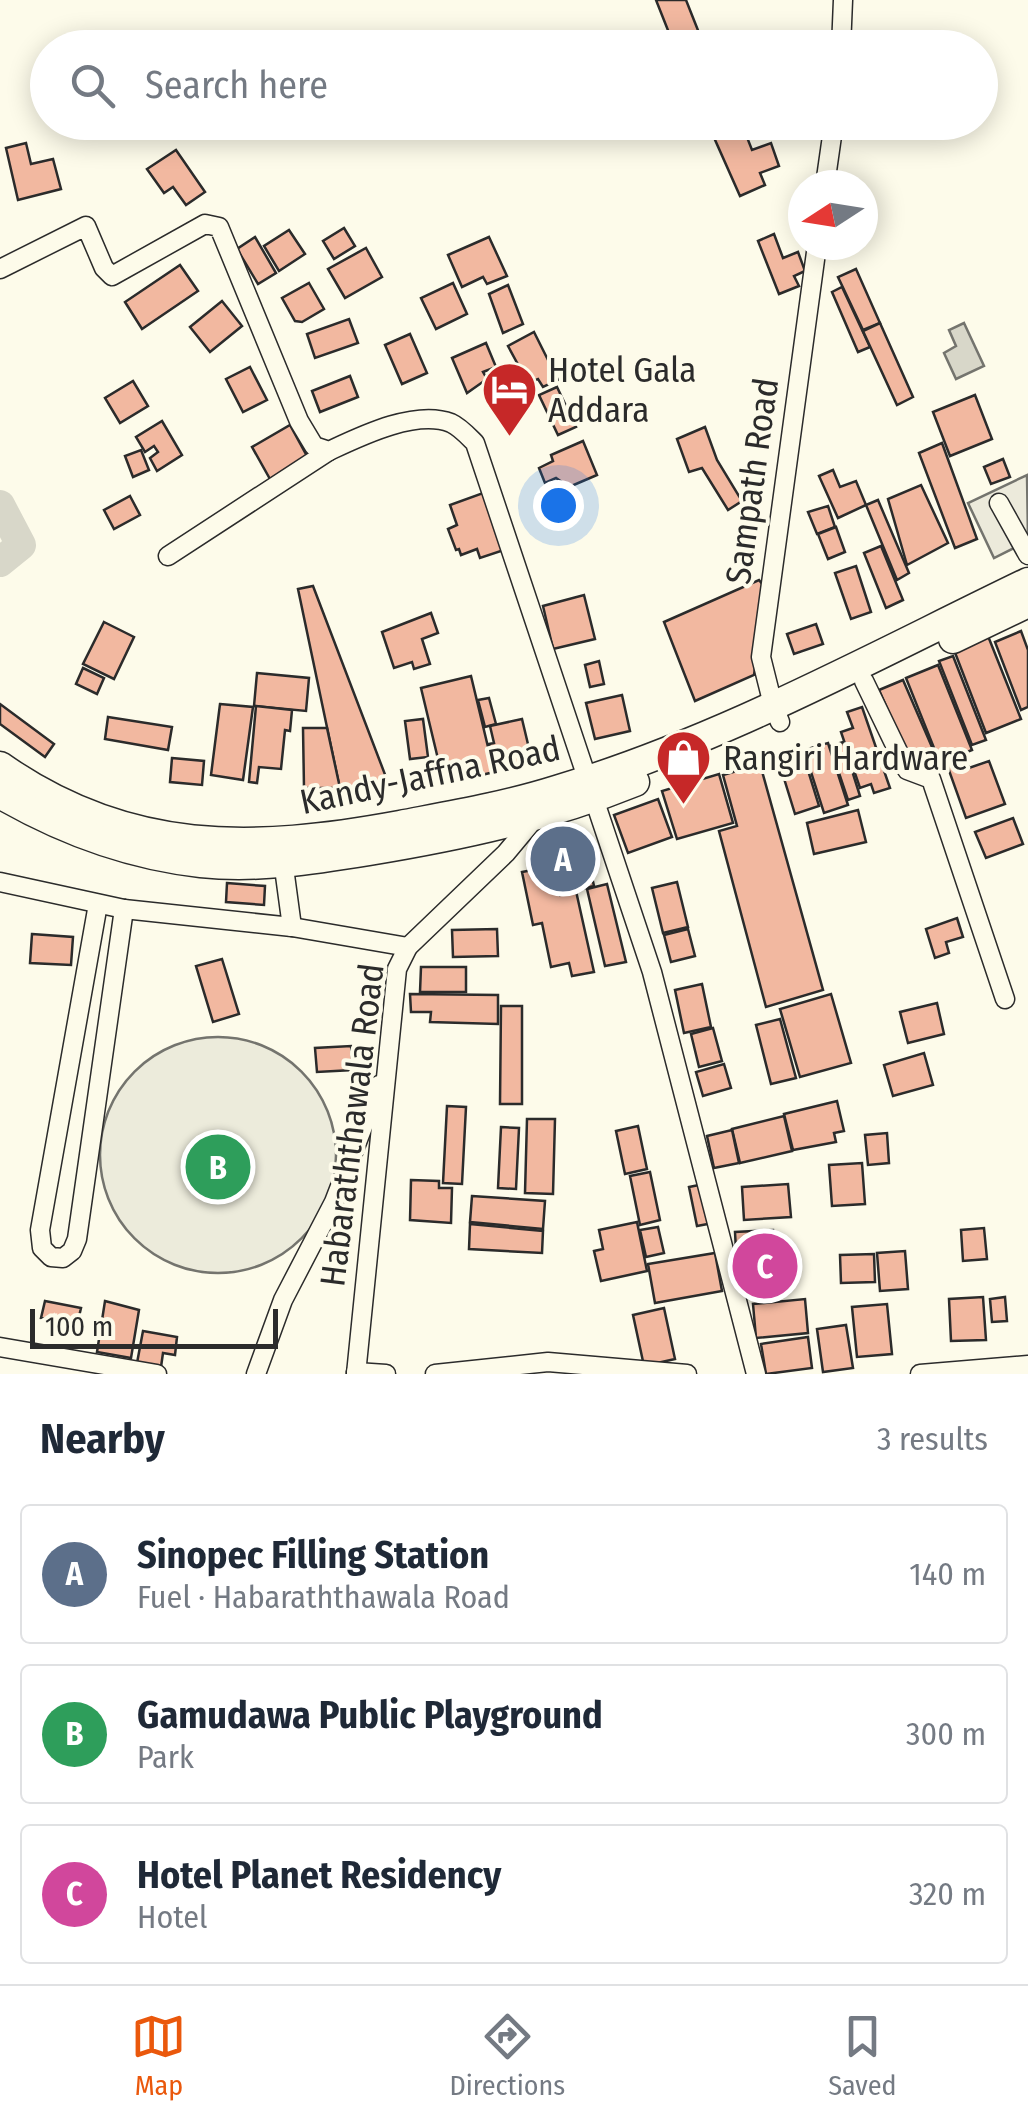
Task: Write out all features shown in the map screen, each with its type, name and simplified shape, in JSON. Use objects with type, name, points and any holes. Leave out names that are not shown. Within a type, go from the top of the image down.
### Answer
[{"type":"highway","name":"Kandy-Jaffna Road","points":[[776,714],[1028,582]]},
{"type":"highway","name":"Kandy-Jaffna Road","points":[[0,794],[72,830],[145,854],[203,863],[455,836],[536,817],[592,789],[864,681],[1028,604]]},
{"type":"highway","name":"Kandy-Jaffna Road","points":[[0,766],[58,802],[122,827],[282,853],[450,815],[592,789]]},
{"type":"street","points":[[843,30],[844,0]]},
{"type":"street","points":[[827,170],[831,140]]},
{"type":"street","points":[[0,269],[86,226],[104,268],[112,276],[206,224],[219,227],[299,421],[314,446],[329,451]]},
{"type":"street","name":"Sampath Road","points":[[776,714],[761,656],[815,260]]},
{"type":"street","points":[[168,556],[329,451],[376,429],[432,418],[454,424],[475,443],[652,972],[756,1374]]},
{"type":"street","points":[[999,503],[1028,555]]},
{"type":"street","points":[[864,681],[907,770],[931,779],[1005,999]]},
{"type":"street","name":"Habaraththawala Road","points":[[356,1373],[397,969],[408,947],[506,852],[536,817]]},
{"type":"street","points":[[282,853],[292,927]]},
{"type":"street","points":[[0,882],[124,909],[292,927],[408,947]]},
{"type":"street","points":[[98,904],[40,1230],[42,1248],[51,1258],[63,1258],[72,1251],[77,1239],[124,909]]},
{"type":"street","points":[[256,1374],[283,1300],[334,1202],[387,1062]]},
{"type":"street","points":[[0,1347],[158,1374]]},
{"type":"street","points":[[435,1374],[548,1362],[687,1374]]},
{"type":"street","points":[[920,1374],[1028,1366]]},
{"type":"street","points":[[356,1373],[386,1374]]},
{"type":"shaded area","points":[[964,323],[984,366],[956,379],[944,353],[956,346],[949,330]]},
{"type":"shaded area","points":[[1027,475],[1028,541],[994,558],[968,503]]},
{"type":"shaded area","points":[[218,1037],[263,1046],[301,1072],[327,1110],[336,1155],[327,1200],[301,1238],[263,1264],[218,1273],[173,1264],[135,1238],[109,1200],[100,1155],[109,1110],[135,1072],[173,1046]]},
{"type":"building","points":[[656,0],[686,0],[698,30],[668,30]]},
{"type":"building","points":[[715,140],[748,140],[752,150],[771,143],[779,166],[760,173],[765,185],[740,196]]},
{"type":"building","points":[[26,143],[31,164],[53,159],[61,189],[18,200],[6,148]]},
{"type":"building","points":[[176,150],[205,192],[186,205],[173,187],[164,193],[147,169]]},
{"type":"building","points":[[344,228],[355,246],[334,259],[323,241]]},
{"type":"building","points":[[289,230],[305,254],[279,271],[264,246]]},
{"type":"building","points":[[774,234],[783,258],[801,260],[805,271],[794,276],[799,286],[779,294],[758,241]]},
{"type":"building","points":[[255,237],[276,273],[258,284],[237,249]]},
{"type":"building","points":[[489,237],[507,276],[487,284],[483,277],[462,287],[448,255]]},
{"type":"building","points":[[366,248],[382,277],[345,298],[328,269]]},
{"type":"building","points":[[180,265],[198,291],[142,329],[125,302]]},
{"type":"building","points":[[856,269],[880,323],[863,330],[838,277]]},
{"type":"building","points":[[309,283],[324,309],[302,322],[295,321],[282,298]]},
{"type":"building","points":[[453,283],[467,314],[436,329],[421,298]]},
{"type":"building","points":[[508,285],[523,324],[503,333],[489,294]]},
{"type":"building","points":[[842,287],[870,347],[858,352],[832,292]]},
{"type":"building","points":[[222,301],[242,326],[210,352],[190,327]]},
{"type":"building","points":[[349,319],[358,343],[315,358],[307,334]]},
{"type":"building","points":[[880,323],[913,397],[897,405],[863,331]]},
{"type":"building","points":[[534,332],[558,380],[543,387],[538,379],[528,383],[508,346]]},
{"type":"building","points":[[410,334],[427,373],[402,384],[385,345]]},
{"type":"building","points":[[486,343],[496,367],[483,372],[487,379],[467,393],[452,358]]},
{"type":"building","points":[[250,367],[267,400],[243,412],[226,379]]},
{"type":"building","points":[[350,376],[358,397],[320,412],[312,391]]},
{"type":"building","points":[[133,381],[148,406],[120,423],[105,398]]},
{"type":"building","points":[[557,387],[576,427],[558,435],[539,395]]},
{"type":"building","points":[[975,395],[992,439],[950,456],[933,412]]},
{"type":"building","points":[[162,421],[182,455],[157,471],[150,458],[158,452],[154,446],[145,452],[136,437]]},
{"type":"building","points":[[290,425],[308,458],[270,479],[252,447]]},
{"type":"building","points":[[705,427],[717,460],[742,501],[728,510],[702,468],[689,472],[677,439]]},
{"type":"building","points":[[583,441],[597,475],[569,487],[556,478],[545,483],[539,468],[553,461],[551,455]]},
{"type":"building","points":[[942,443],[977,539],[955,548],[919,453]]},
{"type":"building","points":[[141,450],[149,470],[133,477],[125,456]]},
{"type":"building","points":[[1003,459],[1010,477],[991,484],[984,467]]},
{"type":"building","points":[[833,470],[840,487],[856,481],[866,505],[838,518],[819,476]]},
{"type":"building","points":[[921,485],[948,543],[907,565],[888,499]]},
{"type":"building","points":[[483,493],[504,550],[480,558],[477,549],[461,555],[448,529],[457,525],[450,505]]},
{"type":"building","points":[[130,496],[140,515],[114,529],[104,510]]},
{"type":"building","points":[[878,500],[909,573],[897,580],[866,505]]},
{"type":"building","points":[[828,506],[835,527],[817,534],[808,512]]},
{"type":"building","points":[[836,527],[845,552],[828,559],[818,534]]},
{"type":"building","points":[[881,546],[903,600],[886,608],[864,553]]},
{"type":"building","points":[[856,566],[871,612],[851,619],[835,573]]},
{"type":"building","points":[[759,580],[767,590],[754,675],[695,701],[664,622]]},
{"type":"building","points":[[313,586],[389,785],[341,794],[298,589]]},
{"type":"building","points":[[584,595],[595,639],[553,649],[543,606]]},
{"type":"building","points":[[431,613],[438,633],[422,639],[430,664],[414,669],[412,662],[394,668],[382,632]]},
{"type":"building","points":[[104,622],[134,637],[114,679],[83,664]]},
{"type":"building","points":[[816,624],[823,644],[794,654],[787,634]]},
{"type":"building","points":[[1021,631],[1028,650],[1028,707],[1021,710],[995,642]]},
{"type":"building","points":[[988,636],[1021,719],[986,733],[954,650]]},
{"type":"building","points":[[953,656],[986,740],[972,745],[939,661]]},
{"type":"building","points":[[599,661],[604,684],[590,687],[585,665]]},
{"type":"building","points":[[938,665],[972,750],[940,763],[906,678]]},
{"type":"building","points":[[83,668],[104,678],[97,694],[76,684]]},
{"type":"building","points":[[257,673],[309,678],[306,711],[254,706]]},
{"type":"building","points":[[471,676],[494,772],[444,784],[421,688]]},
{"type":"building","points":[[903,680],[938,761],[915,772],[879,690]]},
{"type":"building","points":[[622,695],[630,731],[595,739],[586,703]]},
{"type":"building","points":[[489,698],[496,724],[485,727],[478,700]]},
{"type":"building","points":[[0,704],[54,744],[45,757],[0,724]]},
{"type":"building","points":[[220,704],[253,707],[243,780],[211,775]]},
{"type":"building","points":[[256,706],[292,710],[290,731],[285,730],[281,769],[259,767],[257,783],[249,782]]},
{"type":"building","points":[[862,707],[890,788],[874,793],[871,784],[860,788],[841,732],[853,728],[847,712]]},
{"type":"building","points":[[108,717],[172,727],[168,750],[105,739]]},
{"type":"building","points":[[423,719],[428,757],[410,759],[405,721]]},
{"type":"building","points":[[522,719],[532,761],[495,769],[489,744],[494,743],[490,726]]},
{"type":"building","points":[[303,728],[327,728],[340,788],[304,788]]},
{"type":"building","points":[[843,742],[860,796],[848,800],[830,746]]},
{"type":"building","points":[[828,743],[848,805],[824,813],[804,750]]},
{"type":"building","points":[[802,751],[819,806],[795,814],[778,759]]},
{"type":"building","points":[[964,756],[969,768],[989,761],[1005,804],[966,818],[946,762]]},
{"type":"building","points":[[172,758],[204,761],[202,785],[170,782]]},
{"type":"building","points":[[760,764],[823,990],[766,1007],[719,831],[737,826],[723,775]]},
{"type":"building","points":[[719,774],[733,823],[677,839],[662,791]]},
{"type":"building","points":[[658,799],[672,837],[628,853],[614,815]]},
{"type":"building","points":[[858,810],[866,842],[814,854],[807,823]]},
{"type":"building","points":[[1013,818],[1023,844],[986,858],[975,832]]},
{"type":"building","points":[[586,850],[594,886],[561,894],[552,858]]},
{"type":"building","points":[[543,868],[548,890],[558,888],[560,895],[576,891],[594,972],[572,976],[569,963],[551,967],[542,923],[533,925],[522,872]]},
{"type":"building","points":[[677,882],[688,927],[663,933],[652,888]]},
{"type":"building","points":[[227,883],[265,886],[264,905],[226,902]]},
{"type":"building","points":[[607,884],[626,962],[605,966],[587,889]]},
{"type":"building","points":[[957,918],[963,937],[946,942],[949,953],[935,958],[926,929]]},
{"type":"building","points":[[497,929],[498,956],[453,957],[452,930]]},
{"type":"building","points":[[688,929],[695,956],[671,962],[664,935]]},
{"type":"building","points":[[32,934],[73,937],[71,965],[30,963]]},
{"type":"building","points":[[222,959],[239,1014],[213,1022],[196,966]]},
{"type":"building","points":[[421,967],[466,967],[466,992],[420,992]]},
{"type":"building","points":[[702,984],[711,1027],[684,1033],[675,990]]},
{"type":"building","points":[[410,994],[498,995],[498,1024],[430,1022],[431,1012],[411,1012]]},
{"type":"building","points":[[831,994],[851,1063],[800,1077],[780,1009]]},
{"type":"building","points":[[937,1003],[944,1034],[908,1043],[900,1012]]},
{"type":"building","points":[[501,1006],[522,1006],[522,1104],[500,1104]]},
{"type":"building","points":[[780,1019],[796,1078],[771,1084],[756,1025]]},
{"type":"building","points":[[713,1028],[722,1061],[699,1067],[691,1034]]},
{"type":"building","points":[[351,1046],[353,1070],[317,1072],[315,1048]]},
{"type":"building","points":[[924,1053],[933,1085],[893,1096],[884,1065]]},
{"type":"building","points":[[724,1064],[731,1088],[703,1096],[696,1072]]},
{"type":"building","points":[[837,1101],[844,1131],[834,1133],[836,1142],[793,1150],[784,1114]]},
{"type":"building","points":[[447,1106],[466,1107],[462,1184],[443,1183]]},
{"type":"building","points":[[784,1116],[792,1151],[740,1163],[732,1129]]},
{"type":"building","points":[[527,1119],[555,1119],[553,1194],[525,1193]]},
{"type":"building","points":[[638,1126],[647,1169],[625,1174],[616,1131]]},
{"type":"building","points":[[501,1127],[519,1128],[516,1189],[498,1188]]},
{"type":"building","points":[[732,1130],[739,1163],[714,1168],[707,1136]]},
{"type":"building","points":[[887,1133],[889,1163],[868,1165],[865,1135]]},
{"type":"building","points":[[862,1163],[865,1204],[832,1206],[829,1165]]},
{"type":"building","points":[[650,1172],[660,1220],[640,1225],[630,1176]]},
{"type":"building","points":[[411,1180],[439,1181],[439,1188],[452,1188],[451,1223],[410,1220]]},
{"type":"building","points":[[704,1184],[713,1223],[697,1226],[689,1187]]},
{"type":"building","points":[[788,1184],[791,1217],[744,1220],[742,1187]]},
{"type":"building","points":[[472,1196],[545,1201],[543,1229],[470,1222]]},
{"type":"building","points":[[637,1222],[647,1271],[601,1281],[594,1251],[603,1249],[599,1230]]},
{"type":"building","points":[[470,1224],[543,1231],[542,1253],[469,1249]]},
{"type":"building","points":[[658,1227],[664,1253],[646,1257],[640,1230]]},
{"type":"building","points":[[984,1228],[987,1259],[963,1261],[961,1230]]},
{"type":"building","points":[[773,1230],[775,1267],[737,1269],[735,1232]]},
{"type":"building","points":[[905,1251],[908,1289],[880,1291],[877,1253]]},
{"type":"building","points":[[715,1253],[722,1291],[655,1303],[648,1264]]},
{"type":"building","points":[[874,1254],[875,1282],[841,1283],[840,1255]]},
{"type":"building","points":[[983,1297],[986,1340],[951,1341],[949,1299]]},
{"type":"building","points":[[1005,1297],[1007,1321],[992,1322],[990,1299]]},
{"type":"building","points":[[805,1299],[808,1333],[756,1338],[753,1304]]},
{"type":"building","points":[[45,1301],[81,1308],[77,1325],[41,1318]]},
{"type":"building","points":[[105,1301],[139,1310],[131,1358],[97,1352]]},
{"type":"building","points":[[887,1304],[892,1354],[857,1357],[852,1307]]},
{"type":"building","points":[[664,1308],[675,1359],[644,1366],[633,1315]]},
{"type":"building","points":[[846,1325],[853,1368],[823,1372],[817,1329]]},
{"type":"building","points":[[143,1331],[177,1337],[175,1355],[163,1353],[161,1367],[137,1363]]},
{"type":"building","points":[[808,1337],[812,1368],[766,1374],[761,1344]]},
{"type":"waterway","points":[[0,505],[21,545],[0,562]]},
{"type":"place","name":"Hotel Gala Addara","points":[[509,439]]},
{"type":"place","name":"Rangiri Hardware","points":[[684,807]]},
{"type":"place","name":"Sinopec Filling Station","points":[[563,859]]},
{"type":"place","name":"Gamudawa Public Playground","points":[[218,1167]]},
{"type":"place","name":"Hotel Planet Residency","points":[[765,1266]]}]
